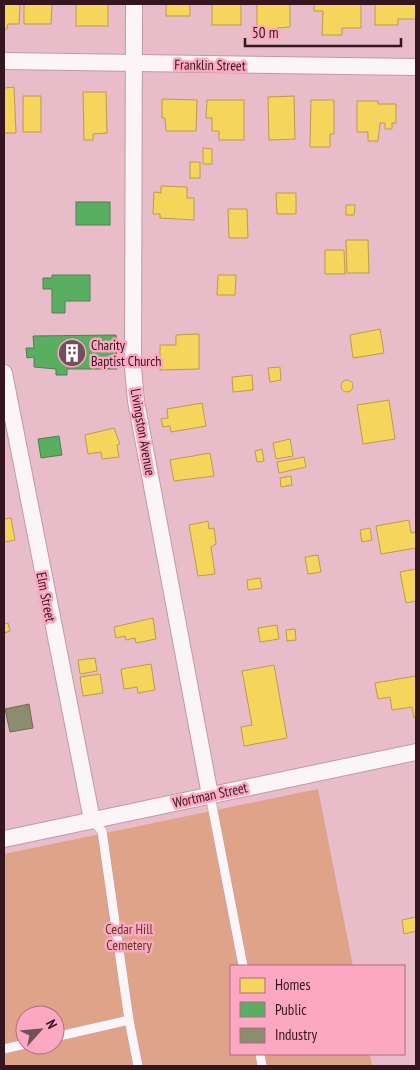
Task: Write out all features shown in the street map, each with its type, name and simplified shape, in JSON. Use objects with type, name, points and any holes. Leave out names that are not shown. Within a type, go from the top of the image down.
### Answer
[{"type":"street","name":"Livingston Avenue","points":[[134,4],[133,368],[136,401],[210,795]]},
{"type":"street","name":"Franklin Street","points":[[4,61],[416,67]]},
{"type":"street","name":"Elm Street","points":[[4,374],[92,820]]},
{"type":"street","name":"Wortman Street","points":[[4,839],[416,752]]},
{"type":"lane","points":[[210,795],[243,965]]},
{"type":"lane","points":[[92,820],[102,831],[129,1020],[138,1066]]},
{"type":"lane","points":[[65,1035],[129,1020]]},
{"type":"green space","name":"Cedar Hill Cemetery","points":[[318,789],[353,965],[230,965],[230,1055],[370,1055],[372,1066],[4,1066],[4,854]]},
{"type":"building: Homes","points":[[4,4],[20,4],[19,24],[8,24],[7,29],[4,29]]},
{"type":"building: Homes","points":[[24,4],[52,4],[51,24],[24,24]]},
{"type":"building: Homes","points":[[76,4],[108,4],[108,26],[76,26]]},
{"type":"building: Homes","points":[[166,4],[190,4],[190,16],[166,16]]},
{"type":"building: Homes","points":[[212,4],[241,4],[241,25],[212,25]]},
{"type":"building: Homes","points":[[257,4],[290,4],[290,27],[277,28],[277,33],[263,33],[263,28],[257,28]]},
{"type":"building: Homes","points":[[314,4],[361,4],[361,28],[342,28],[342,35],[322,35],[323,11],[314,11]]},
{"type":"building: Homes","points":[[375,4],[416,4],[416,19],[398,19],[398,25],[375,25]]},
{"type":"building: Homes","points":[[14,87],[16,133],[4,133],[4,88]]},
{"type":"building: Homes","points":[[83,92],[106,92],[107,133],[93,134],[93,140],[84,140]]},
{"type":"building: Homes","points":[[23,96],[41,96],[41,132],[23,132]]},
{"type":"building: Homes","points":[[294,96],[295,139],[269,140],[268,97]]},
{"type":"building: Homes","points":[[162,99],[197,100],[196,131],[166,131],[165,118],[162,118]]},
{"type":"building: Homes","points":[[207,100],[244,100],[244,140],[219,140],[219,131],[212,131],[212,118],[206,118]]},
{"type":"building: Homes","points":[[311,100],[334,100],[334,134],[330,134],[330,147],[310,147]]},
{"type":"building: Homes","points":[[357,101],[378,101],[378,104],[396,104],[396,123],[392,123],[392,129],[385,129],[385,123],[380,123],[378,141],[368,141],[368,132],[357,132]]},
{"type":"building: Homes","points":[[203,148],[212,149],[212,164],[203,164]]},
{"type":"building: Homes","points":[[190,162],[200,162],[200,178],[190,178]]},
{"type":"building: Homes","points":[[161,186],[187,187],[187,198],[194,198],[194,220],[160,218],[160,214],[153,214],[154,192],[161,193]]},
{"type":"building: Homes","points":[[276,193],[296,193],[296,214],[277,214]]},
{"type":"building: Homes","points":[[346,205],[355,205],[354,215],[346,215]]},
{"type":"building: Homes","points":[[228,209],[247,209],[248,238],[229,238]]},
{"type":"building: Homes","points":[[346,240],[368,240],[369,273],[347,273]]},
{"type":"building: Homes","points":[[325,250],[344,250],[345,274],[325,274]]},
{"type":"building: Homes","points":[[218,275],[236,275],[235,295],[217,295]]},
{"type":"building: Homes","points":[[380,329],[384,353],[353,358],[350,335]]},
{"type":"building: Homes","points":[[199,334],[199,369],[160,370],[160,345],[176,345],[176,335]]},
{"type":"building: Homes","points":[[280,367],[281,380],[270,382],[268,368]]},
{"type":"building: Homes","points":[[252,375],[253,390],[233,392],[232,377]]},
{"type":"building: Homes","points":[[347,380],[353,386],[347,392],[341,386]]},
{"type":"building: Homes","points":[[389,400],[395,439],[363,444],[357,405]]},
{"type":"building: Homes","points":[[202,403],[206,426],[171,432],[170,426],[163,427],[161,419],[168,418],[167,409]]},
{"type":"building: Homes","points":[[114,428],[120,444],[117,445],[119,457],[102,459],[101,452],[88,454],[85,435]]},
{"type":"building: Homes","points":[[290,439],[293,456],[276,459],[273,443]]},
{"type":"building: Homes","points":[[262,449],[264,461],[257,462],[255,451]]},
{"type":"building: Homes","points":[[210,453],[214,476],[174,481],[170,460]]},
{"type":"building: Homes","points":[[304,457],[306,467],[279,473],[277,462]]},
{"type":"building: Homes","points":[[291,476],[292,485],[281,487],[280,478]]},
{"type":"building: Homes","points":[[11,518],[15,540],[4,542],[4,519]]},
{"type":"building: Homes","points":[[409,520],[411,533],[416,532],[416,548],[381,554],[376,526]]},
{"type":"building: Homes","points":[[208,521],[209,529],[214,528],[216,544],[211,547],[215,574],[198,576],[189,525]]},
{"type":"building: Homes","points":[[370,528],[372,540],[362,542],[360,530]]},
{"type":"building: Homes","points":[[318,555],[321,572],[308,574],[305,557]]},
{"type":"building: Homes","points":[[416,569],[416,601],[406,603],[400,572]]},
{"type":"building: Homes","points":[[260,578],[262,588],[248,590],[247,580]]},
{"type":"building: Homes","points":[[153,618],[156,639],[136,643],[135,638],[126,640],[125,636],[116,638],[114,627]]},
{"type":"building: Homes","points":[[8,623],[10,631],[4,633],[4,624]]},
{"type":"building: Homes","points":[[277,625],[279,639],[260,642],[258,628]]},
{"type":"building: Homes","points":[[295,629],[296,640],[287,641],[286,630]]},
{"type":"building: Homes","points":[[95,658],[97,671],[80,674],[78,660]]},
{"type":"building: Homes","points":[[151,664],[155,690],[138,693],[137,687],[124,689],[121,669]]},
{"type":"building: Homes","points":[[274,665],[287,738],[244,746],[241,727],[252,725],[242,671]]},
{"type":"building: Homes","points":[[100,674],[103,693],[83,696],[80,677]]},
{"type":"building: Homes","points":[[416,676],[416,717],[414,718],[412,707],[392,710],[390,697],[378,699],[375,683]]},
{"type":"building: Homes","points":[[416,917],[416,931],[404,934],[402,920]]},
{"type":"building: Public","points":[[76,202],[110,202],[110,225],[76,225]]},
{"type":"building: Public","points":[[52,275],[90,275],[90,301],[65,301],[65,313],[52,313],[52,289],[43,289],[43,278],[52,278]]},
{"type":"building: Public","name":"Charity Baptist Church","points":[[116,335],[117,369],[67,369],[67,375],[56,375],[56,369],[34,367],[34,357],[27,358],[26,348],[34,348],[33,336]]},
{"type":"building: Public","points":[[59,436],[62,455],[41,458],[38,439]]},
{"type":"building: Industry","points":[[29,704],[33,728],[10,732],[5,709]]},
{"type":"place","name":"Charity Baptist Church","points":[[72,353]]}]
